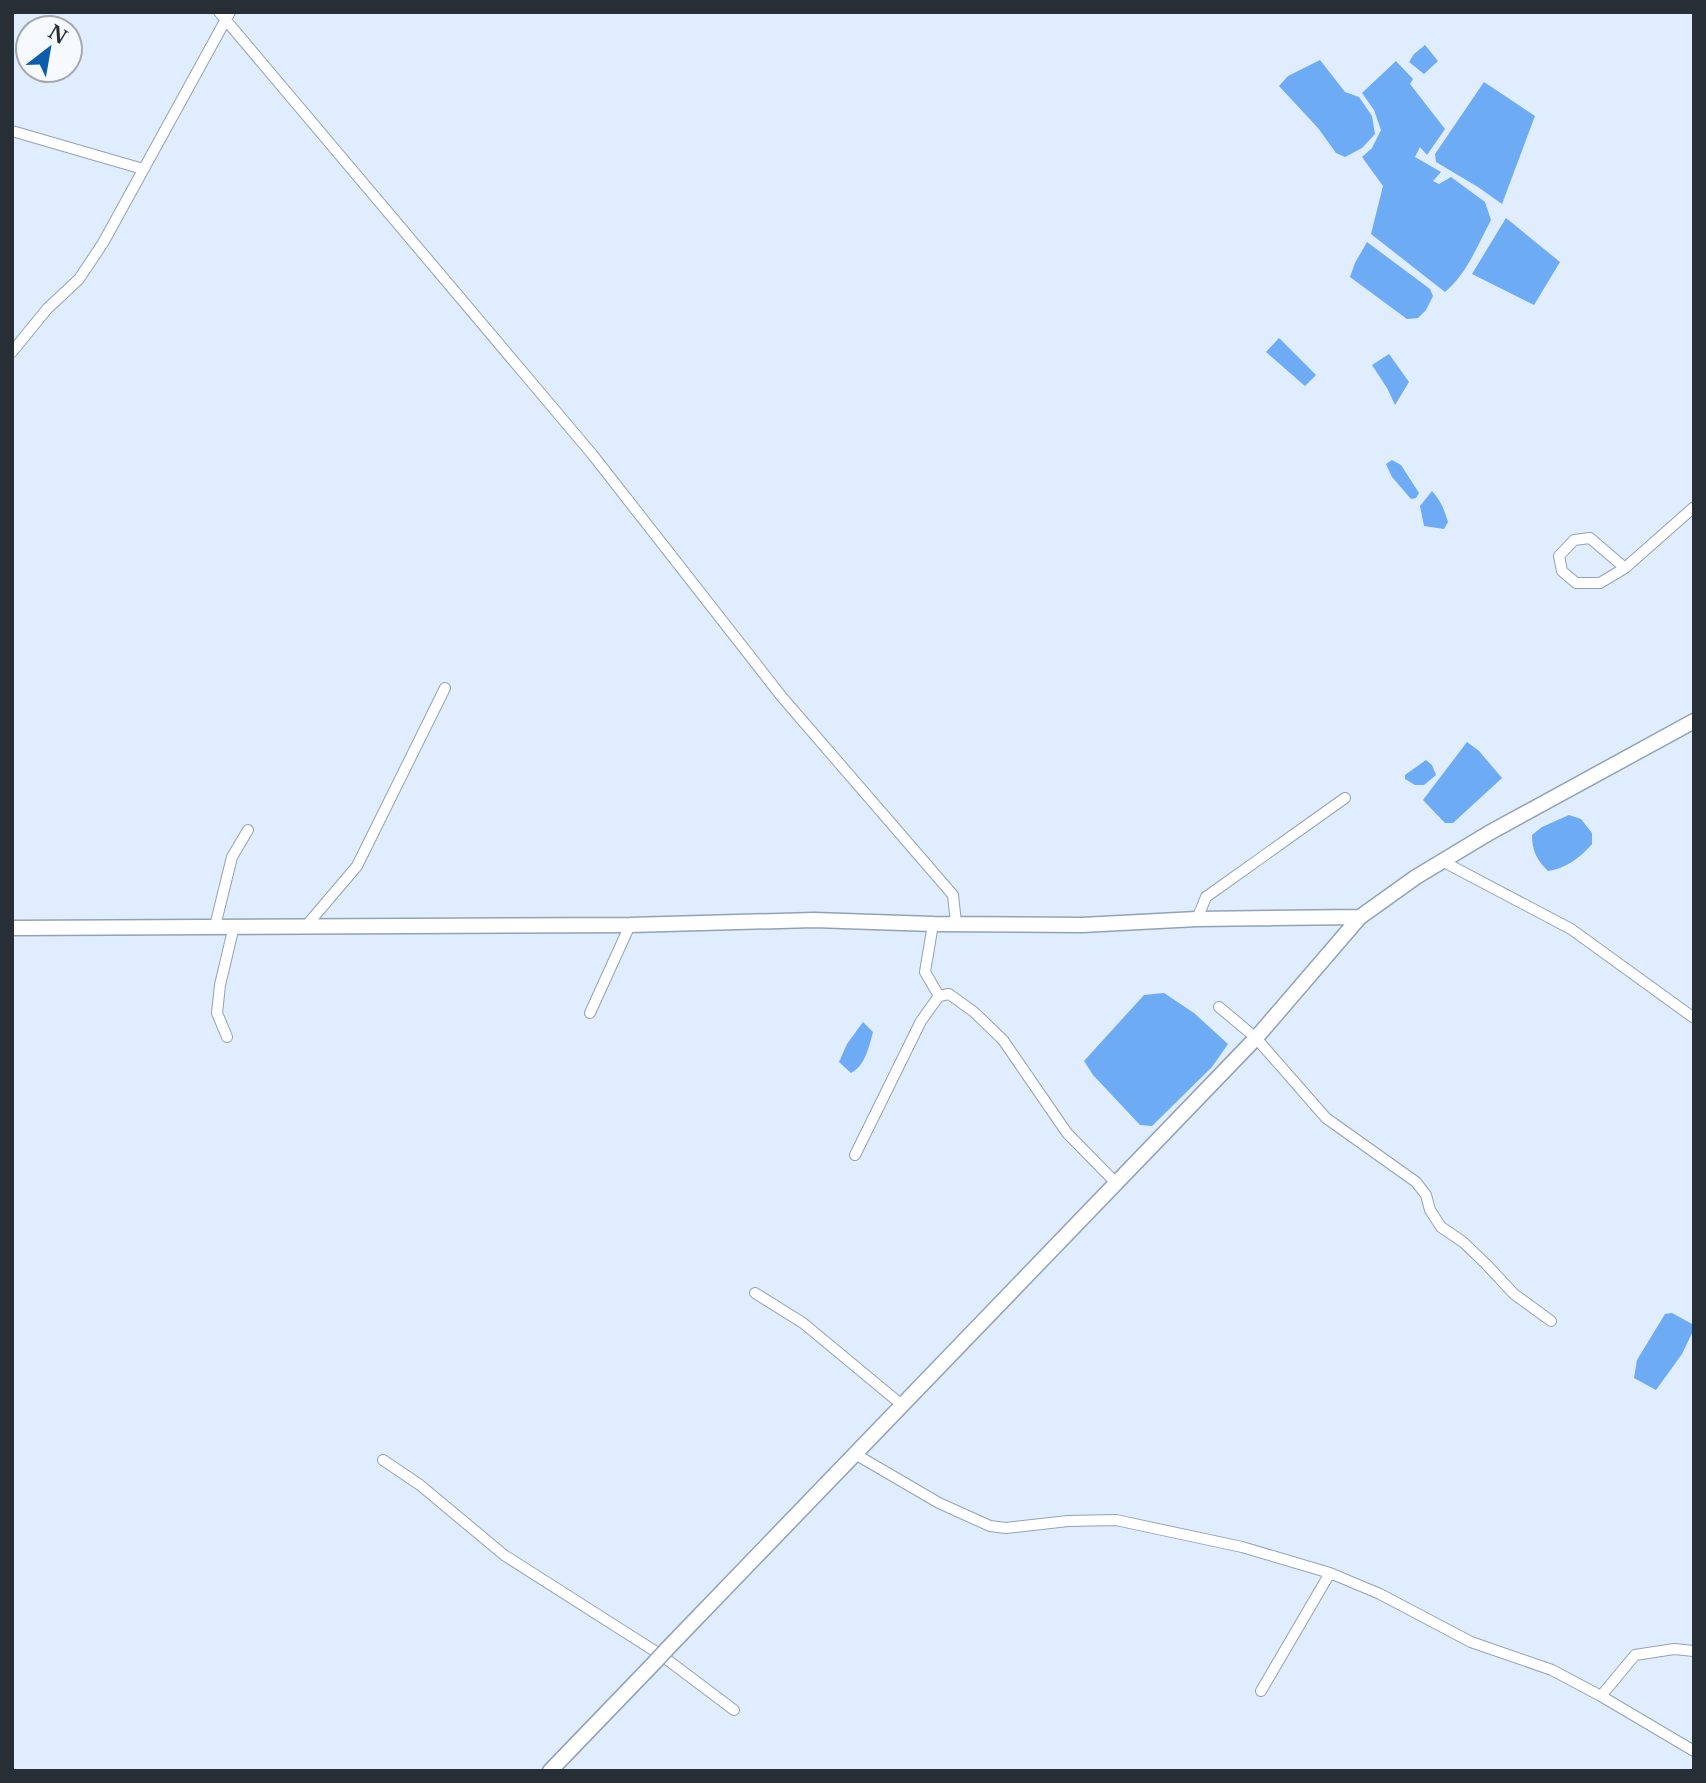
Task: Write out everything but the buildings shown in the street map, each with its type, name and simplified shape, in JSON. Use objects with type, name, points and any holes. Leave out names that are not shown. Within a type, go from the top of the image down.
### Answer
[{"type":"main road","points":[[550,1771],[1256,1038],[1360,917],[1489,833],[1694,722]]},
{"type":"main road","points":[[12,928],[631,925],[814,920],[1082,925],[1197,919],[1360,917]]},
{"type":"street","points":[[12,352],[47,309],[79,279],[103,243],[225,15],[592,454],[782,697],[953,895],[956,923]]},
{"type":"street","points":[[12,131],[143,169]]},
{"type":"street","points":[[1625,568],[1590,538],[1574,540],[1559,556],[1562,571],[1576,583],[1600,583],[1625,568],[1694,507]]},
{"type":"street","points":[[306,926],[357,866],[445,688]]},
{"type":"street","points":[[1197,919],[1206,897],[1345,798]]},
{"type":"street","points":[[215,926],[232,857],[248,830]]},
{"type":"street","points":[[1442,862],[1571,929],[1694,1018]]},
{"type":"street","points":[[933,924],[925,972],[939,996]]},
{"type":"street","points":[[590,1013],[631,925]]},
{"type":"street","points":[[227,1037],[217,1013],[220,985],[234,926]]},
{"type":"street","points":[[855,1155],[921,1021],[939,996],[948,994],[1003,1040],[1068,1133],[1116,1183]]},
{"type":"street","points":[[1219,1007],[1256,1038],[1326,1118],[1416,1182],[1426,1195],[1430,1210],[1441,1227],[1463,1242],[1514,1294],[1551,1321]]},
{"type":"street","points":[[755,1293],[803,1323],[902,1405]]},
{"type":"street","points":[[855,1454],[939,1503],[990,1527],[1116,1520],[1242,1547],[1330,1573],[1380,1594],[1471,1642],[1552,1670],[1694,1751]]},
{"type":"street","points":[[383,1460],[420,1485],[504,1555],[661,1655],[734,1710]]},
{"type":"street","points":[[1261,1691],[1330,1573]]},
{"type":"street","points":[[1601,1696],[1635,1655],[1674,1649],[1694,1651]]},
{"type":"water","points":[[1425,45],[1438,61],[1424,74],[1409,62]]},
{"type":"water","points":[[1320,60],[1345,92],[1359,97],[1372,116],[1375,134],[1362,148],[1345,157],[1336,153],[1318,128],[1279,86],[1288,76]]},
{"type":"water","points":[[1396,61],[1413,79],[1410,84],[1445,129],[1427,155],[1420,147],[1415,157],[1441,172],[1433,181],[1439,184],[1451,177],[1485,202],[1491,220],[1466,268],[1445,292],[1371,234],[1383,186],[1362,157],[1372,148],[1381,130],[1374,110],[1362,93]]},
{"type":"water","points":[[1484,82],[1535,116],[1502,204],[1436,162],[1435,154]]},
{"type":"water","points":[[1506,218],[1560,262],[1534,305],[1472,274]]},
{"type":"water","points":[[1367,242],[1430,289],[1433,296],[1426,310],[1418,318],[1407,319],[1350,277]]},
{"type":"water","points":[[1279,338],[1316,375],[1305,386],[1266,352]]},
{"type":"water","points":[[1389,354],[1409,382],[1395,405],[1372,365]]},
{"type":"water","points":[[1392,460],[1401,465],[1419,493],[1416,498],[1411,499],[1392,477],[1386,464]]},
{"type":"water","points":[[1432,491],[1447,517],[1448,522],[1444,529],[1424,526],[1420,506]]},
{"type":"water","points":[[1467,742],[1479,751],[1502,778],[1453,823],[1445,823],[1423,800]]},
{"type":"water","points":[[1426,760],[1432,765],[1436,775],[1424,785],[1415,785],[1405,779],[1405,775]]},
{"type":"water","points":[[1569,815],[1581,819],[1592,833],[1592,844],[1572,862],[1548,871],[1536,855],[1532,835],[1542,827]]},
{"type":"water","points":[[1164,993],[1194,1013],[1228,1044],[1212,1067],[1152,1126],[1140,1125],[1093,1075],[1084,1061],[1144,995]]},
{"type":"water","points":[[863,1022],[873,1032],[863,1061],[851,1073],[839,1062],[847,1044]]},
{"type":"water","points":[[1672,1313],[1694,1325],[1694,1329],[1682,1354],[1656,1390],[1634,1378],[1637,1360],[1665,1314]]}]
